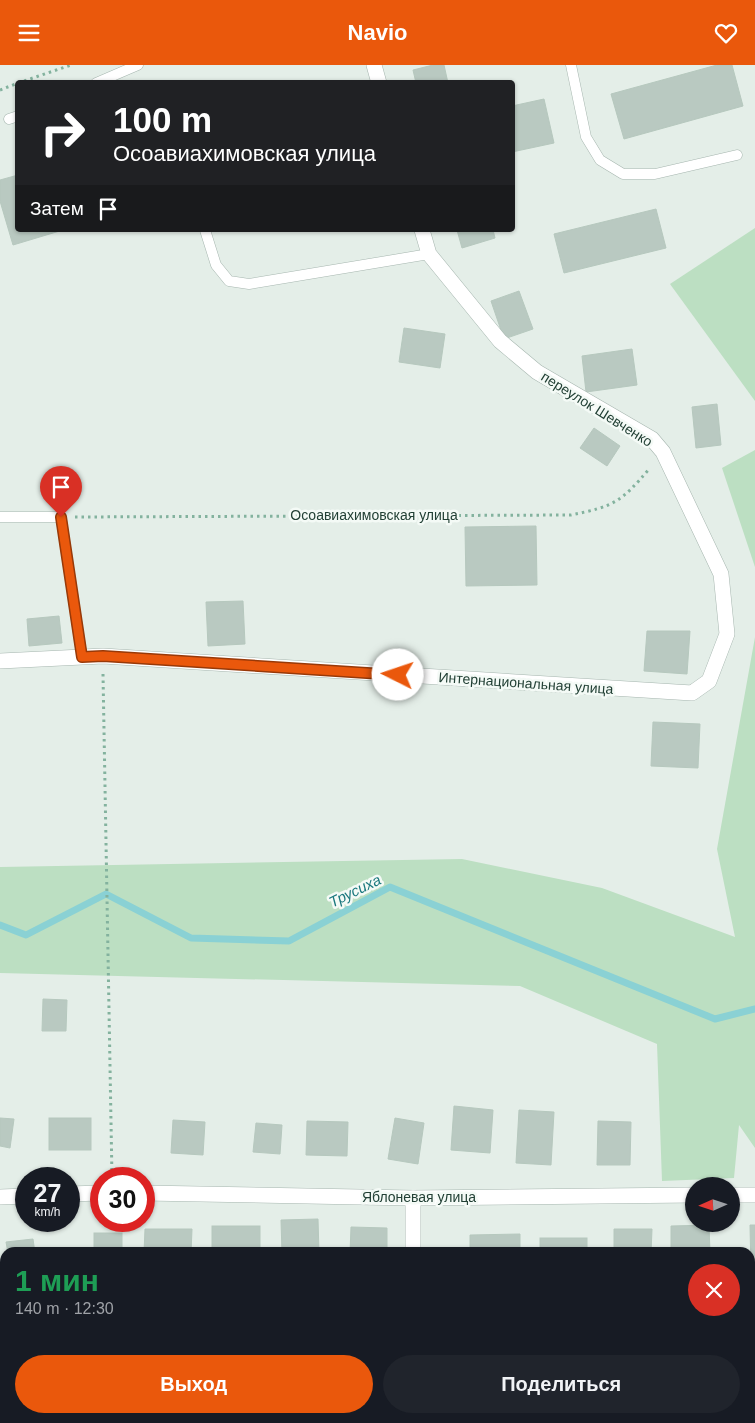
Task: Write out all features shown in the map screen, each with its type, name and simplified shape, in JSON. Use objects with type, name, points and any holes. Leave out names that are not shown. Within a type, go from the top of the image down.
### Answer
[{"type":"street","points":[[374,65],[378,80]]},
{"type":"street","name":"переулок Шевченко","points":[[423,232],[428,253],[500,341],[537,372],[652,439],[663,452],[721,574],[727,634],[709,681],[692,693]]},
{"type":"street","name":"Интернациональная улица","points":[[0,661],[103,656],[692,693]]},
{"type":"street","name":"Яблоневая улица","points":[[155,1193],[413,1197],[685,1195]]},
{"type":"street","points":[[740,1195],[755,1195]]},
{"type":"street","points":[[0,1197],[15,1196]]},
{"type":"street","points":[[413,1197],[413,1247]]},
{"type":"lane","points":[[103,80],[138,65]]},
{"type":"lane","points":[[571,65],[586,137],[600,160],[623,174],[655,174],[737,155]]},
{"type":"lane","points":[[206,232],[216,265],[229,281],[249,284],[428,253]]},
{"type":"lane","points":[[0,517],[61,517],[82,657]]},
{"type":"path","points":[[27,80],[71,65]]},
{"type":"path","points":[[0,90],[15,84]]},
{"type":"path","name":"Осоавиахимовская улица","points":[[61,517],[572,515],[605,508],[628,494],[663,452]]},
{"type":"path","points":[[103,656],[112,1167]]},
{"type":"green space","points":[[755,228],[755,401],[670,284]]},
{"type":"green space","points":[[755,450],[755,567],[722,468]]},
{"type":"green space","points":[[755,637],[755,1148],[739,1125],[734,1177],[685,1177],[685,1180],[662,1181],[657,1044],[520,986],[0,973],[0,867],[462,859],[602,888],[735,937],[717,849]]},
{"type":"building","points":[[433,65],[444,65],[447,80],[415,80],[413,70]]},
{"type":"building","points":[[717,65],[732,65],[743,106],[624,139],[611,94]]},
{"type":"building","points":[[544,99],[554,143],[515,151],[515,105]]},
{"type":"building","points":[[15,176],[15,232],[56,232],[13,245],[0,201],[0,180]]},
{"type":"building","points":[[656,209],[666,248],[564,273],[554,234]]},
{"type":"building","points":[[458,232],[494,232],[495,238],[462,248]]},
{"type":"building","points":[[519,291],[533,329],[504,339],[491,301]]},
{"type":"building","points":[[404,328],[445,334],[440,368],[399,362]]},
{"type":"building","points":[[632,349],[637,385],[586,392],[582,356]]},
{"type":"building","points":[[717,404],[721,445],[696,448],[692,407]]},
{"type":"building","points":[[594,428],[620,446],[607,466],[580,448]]},
{"type":"building","points":[[536,526],[537,585],[466,586],[465,527]]},
{"type":"building","points":[[243,601],[245,644],[208,646],[206,602]]},
{"type":"building","points":[[59,616],[62,643],[29,646],[27,619]]},
{"type":"building","points":[[647,631],[690,631],[687,674],[644,671]]},
{"type":"building","points":[[653,722],[700,724],[698,768],[651,766]]},
{"type":"building","points":[[43,999],[67,1000],[66,1031],[42,1031]]},
{"type":"building","points":[[454,1106],[493,1110],[490,1153],[451,1150]]},
{"type":"building","points":[[519,1110],[554,1112],[551,1165],[516,1163]]},
{"type":"building","points":[[0,1118],[14,1119],[10,1148],[0,1146]]},
{"type":"building","points":[[49,1118],[91,1118],[91,1150],[49,1150]]},
{"type":"building","points":[[395,1118],[424,1123],[418,1164],[388,1159]]},
{"type":"building","points":[[173,1120],[205,1122],[203,1155],[171,1153]]},
{"type":"building","points":[[307,1121],[348,1122],[347,1156],[306,1155]]},
{"type":"building","points":[[598,1121],[631,1122],[630,1165],[597,1165]]},
{"type":"building","points":[[256,1123],[282,1125],[280,1154],[253,1152]]},
{"type":"building","points":[[318,1219],[319,1247],[282,1247],[281,1220]]},
{"type":"building","points":[[750,1225],[755,1225],[755,1247],[750,1247]]},
{"type":"building","points":[[212,1226],[260,1226],[260,1247],[212,1247]]},
{"type":"building","points":[[671,1226],[685,1226],[685,1233],[709,1233],[710,1247],[671,1247]]},
{"type":"building","points":[[351,1227],[387,1228],[387,1247],[350,1247]]},
{"type":"building","points":[[155,1229],[192,1229],[191,1247],[144,1247],[145,1232],[155,1232]]},
{"type":"building","points":[[614,1229],[652,1229],[651,1247],[614,1247]]},
{"type":"building","points":[[94,1233],[122,1233],[122,1247],[94,1247]]},
{"type":"building","points":[[520,1234],[520,1247],[470,1247],[470,1235]]},
{"type":"building","points":[[540,1238],[587,1238],[587,1247],[540,1247]]},
{"type":"building","points":[[33,1239],[34,1247],[7,1247],[6,1242]]},
{"type":"waterway","name":"Трусиха","points":[[0,925],[26,935],[106,894],[191,938],[289,941],[390,887],[715,1019],[755,1009]]},
{"type":"route","points":[[61,517],[82,657],[103,656],[398,675]]}]
